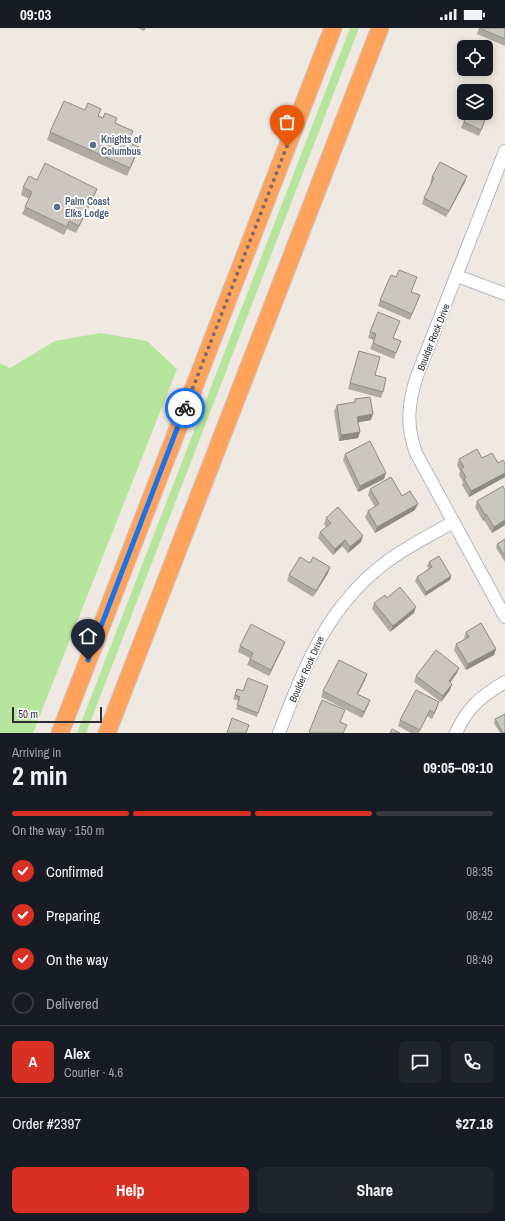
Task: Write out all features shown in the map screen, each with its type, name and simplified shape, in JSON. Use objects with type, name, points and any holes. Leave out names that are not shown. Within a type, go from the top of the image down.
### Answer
[{"type":"highway","points":[[60,733],[333,28]]},
{"type":"highway","points":[[107,733],[380,28]]},
{"type":"street","name":"Boulder Rock Drive","points":[[505,151],[417,376],[411,396],[409,419],[410,435],[416,453],[505,616]]},
{"type":"street","points":[[457,276],[505,294]]},
{"type":"street","name":"Boulder Rock Drive","points":[[279,733],[304,669],[315,646],[331,621],[350,596],[387,562],[453,522]]},
{"type":"street","points":[[456,733],[466,714],[476,702],[505,682]]},
{"type":"green space","points":[[350,28],[359,28],[86,733],[77,733]]},
{"type":"green space","points":[[101,333],[147,341],[177,369],[33,733],[0,733],[0,363],[10,368],[55,341]]},
{"type":"building","points":[[479,28],[505,28],[505,39]]},
{"type":"building","name":"Knights of Columbus","points":[[64,101],[85,110],[88,103],[101,109],[98,116],[103,118],[105,113],[117,118],[115,123],[133,131],[128,142],[139,147],[130,168],[50,132]]},
{"type":"building","points":[[465,120],[485,120],[481,130],[464,122]]},
{"type":"building","points":[[440,162],[467,176],[449,211],[424,198],[434,178],[432,177]]},
{"type":"building","name":"Palm Coast Elks Lodge","points":[[45,163],[97,189],[79,226],[69,221],[67,227],[25,207],[32,192],[23,187],[29,176],[37,180]]},
{"type":"building","points":[[399,270],[417,277],[411,292],[420,295],[412,314],[380,300],[391,275],[396,277]]},
{"type":"building","points":[[378,312],[400,321],[393,338],[401,341],[396,353],[373,343],[376,334],[370,332]]},
{"type":"building","points":[[359,351],[380,357],[375,375],[386,378],[383,392],[350,383]]},
{"type":"building","points":[[370,397],[373,414],[357,417],[360,432],[341,435],[337,405],[355,402],[355,399]]},
{"type":"building","points":[[370,441],[386,473],[360,486],[345,454]]},
{"type":"building","points":[[477,449],[482,458],[492,453],[498,463],[503,460],[505,463],[505,473],[471,491],[464,479],[466,477],[461,469],[464,467],[459,459]]},
{"type":"building","points":[[391,477],[402,496],[410,491],[418,504],[377,527],[368,511],[379,504],[370,489]]},
{"type":"building","points":[[503,486],[505,490],[505,520],[494,527],[477,501]]},
{"type":"building","points":[[338,507],[363,536],[350,547],[345,540],[335,549],[320,532],[331,523],[326,518]]},
{"type":"building","points":[[505,539],[505,556],[497,544]]},
{"type":"building","points":[[439,556],[451,576],[426,592],[417,577],[432,567],[429,562]]},
{"type":"building","points":[[300,557],[310,563],[313,557],[330,567],[316,591],[289,575]]},
{"type":"building","points":[[400,587],[416,607],[393,626],[374,603],[385,595],[387,598]]},
{"type":"building","points":[[481,623],[496,649],[468,664],[456,644],[469,637],[466,632]]},
{"type":"building","points":[[251,624],[285,642],[271,670],[250,659],[253,653],[240,646]]},
{"type":"building","points":[[436,650],[459,668],[449,681],[452,684],[443,696],[416,676]]},
{"type":"building","points":[[339,660],[367,674],[357,694],[370,700],[364,712],[323,691]]},
{"type":"building","points":[[248,678],[268,686],[258,713],[237,705],[240,697],[235,695],[237,689],[243,691]]},
{"type":"building","points":[[416,690],[439,702],[434,713],[430,710],[420,730],[400,720]]},
{"type":"building","points":[[322,700],[345,710],[340,722],[347,725],[343,733],[309,732]]},
{"type":"building","points":[[505,714],[505,733],[503,733],[495,719]]},
{"type":"building","points":[[232,718],[249,725],[246,733],[227,733]]},
{"type":"building","points":[[392,729],[400,733],[390,733]]},
{"type":"way so far","points":[[185,408],[287,146]]},
{"type":"place","name":"Knights of Columbus","points":[[93,145]]},
{"type":"place","name":"Palm Coast Elks Lodge","points":[[57,207]]},
{"type":"route","points":[[88,660],[185,408]]}]
